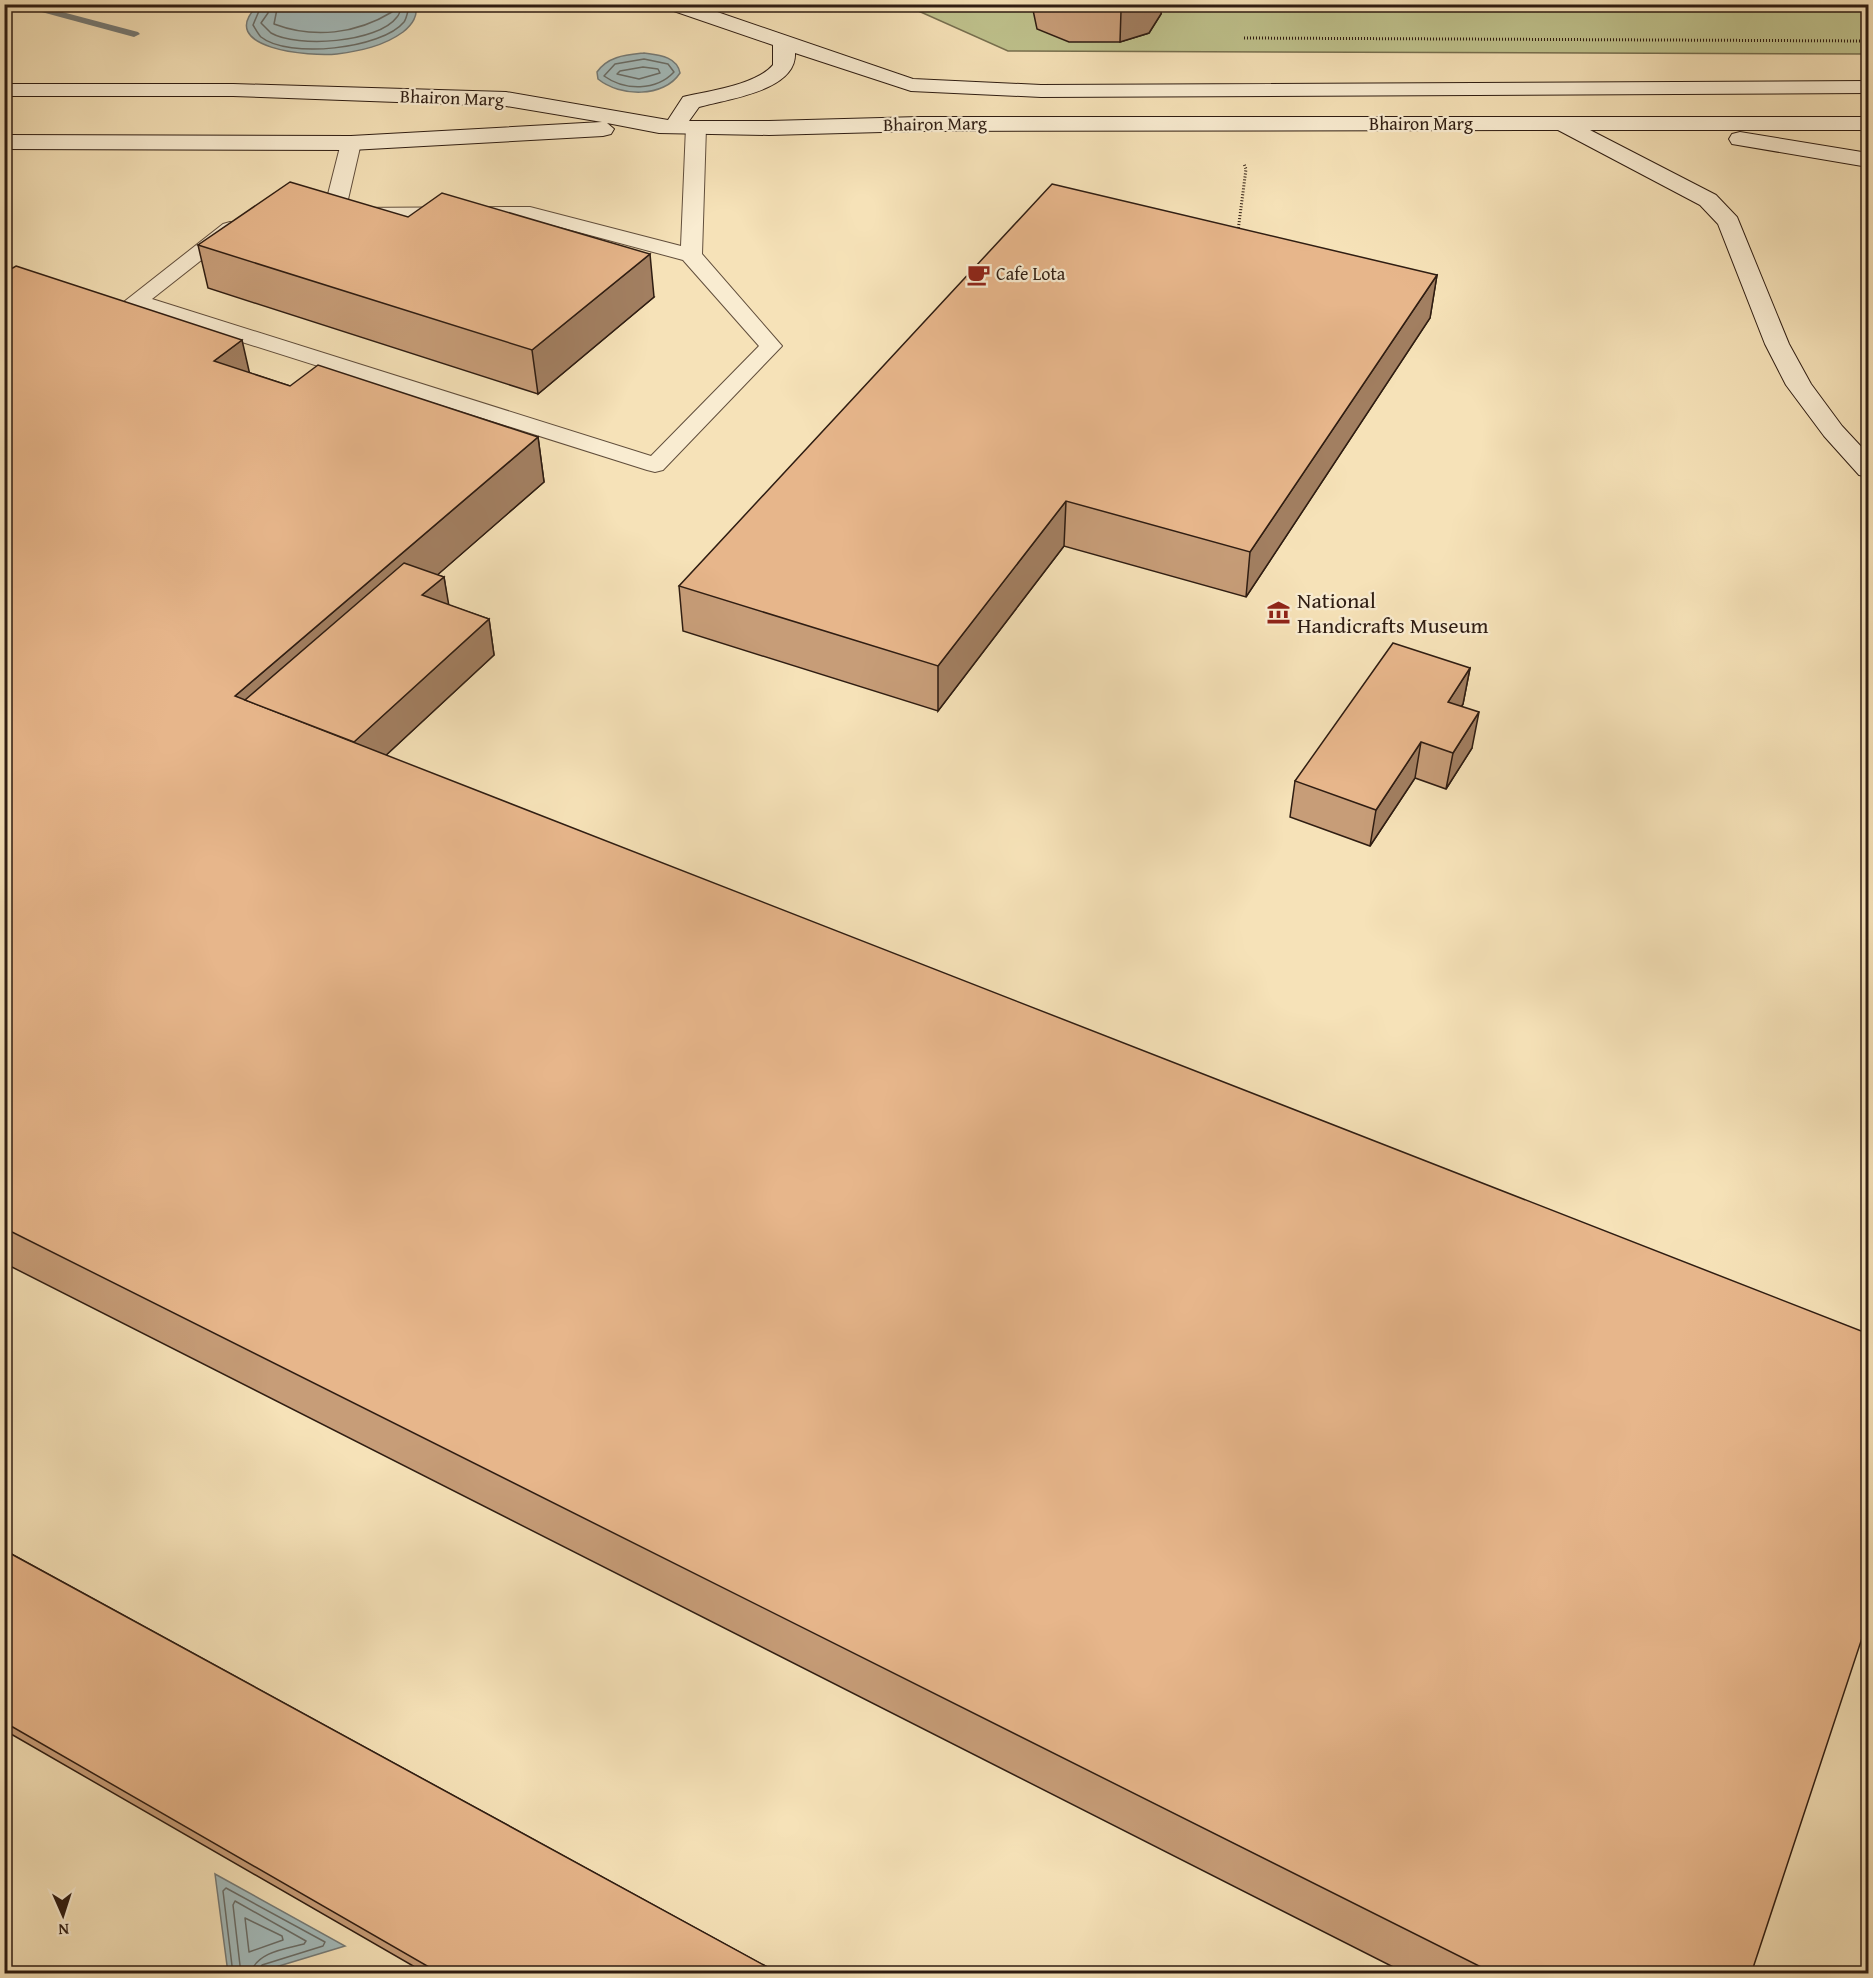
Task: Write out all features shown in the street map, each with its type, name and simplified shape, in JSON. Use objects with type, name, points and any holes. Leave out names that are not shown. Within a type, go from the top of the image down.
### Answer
[{"type":"main road","name":"Bhairon Marg","points":[[672,4],[911,85],[1041,91],[1869,87]]},
{"type":"main road","points":[[4,142],[351,143],[667,127],[691,102],[761,83],[779,72],[784,64],[783,42]]},
{"type":"main road","points":[[911,85],[885,88],[872,99],[890,118],[919,124]]},
{"type":"main road","name":"Bhairon Marg","points":[[4,90],[233,90],[506,99],[667,127],[769,128],[919,124],[1869,123]]},
{"type":"main road","points":[[1643,123],[1869,160]]},
{"type":"main road","points":[[1563,124],[1708,200],[1729,222],[1777,344],[1799,385],[1833,431],[1869,470]]},
{"type":"lane","points":[[691,255],[696,127]]},
{"type":"lane","points":[[244,217],[136,301],[656,465],[771,346],[691,255],[530,213],[323,214],[351,143]]},
{"type":"path","points":[[1244,38],[1869,41]]},
{"type":"path","points":[[1230,124],[1246,169],[1237,237]]},
{"type":"green space","points":[[905,5],[1868,5],[1868,54],[1008,51]]},
{"type":"water","points":[[258,5],[415,5],[414,20],[396,37],[346,53],[325,55],[289,51],[257,41],[248,32],[247,20]]},
{"type":"water","points":[[644,53],[671,60],[680,73],[664,87],[641,92],[618,89],[598,79],[597,72],[612,59]]},
{"type":"water","points":[[215,1874],[345,1946],[256,1973],[228,1973]]},
{"type":"building","points":[[1056,4],[1142,4],[1121,11],[1070,10]]},
{"type":"building","points":[[290,182],[408,217],[442,193],[650,254],[532,350],[198,245]]},
{"type":"building","points":[[1052,184],[1437,275],[1250,552],[1066,501],[938,666],[679,586]]},
{"type":"building","points":[[16,266],[242,340],[214,361],[290,386],[318,365],[538,437],[235,696],[1869,1334],[1869,1617],[1751,1974],[1495,1974],[4,1228],[4,273]]},
{"type":"building","points":[[404,563],[444,577],[422,595],[489,619],[354,742],[245,700]]},
{"type":"building","points":[[1393,643],[1470,668],[1448,702],[1479,712],[1453,753],[1421,742],[1376,810],[1295,781]]},
{"type":"building","points":[[4,1550],[780,1974],[441,1974],[4,1722]]},
{"type":"waterway","points":[[17,4],[134,34]]},
{"type":"place","name":"Cafe Lota","points":[[978,274]]},
{"type":"place","name":"National Handicrafts Museum","points":[[1279,613]]}]
